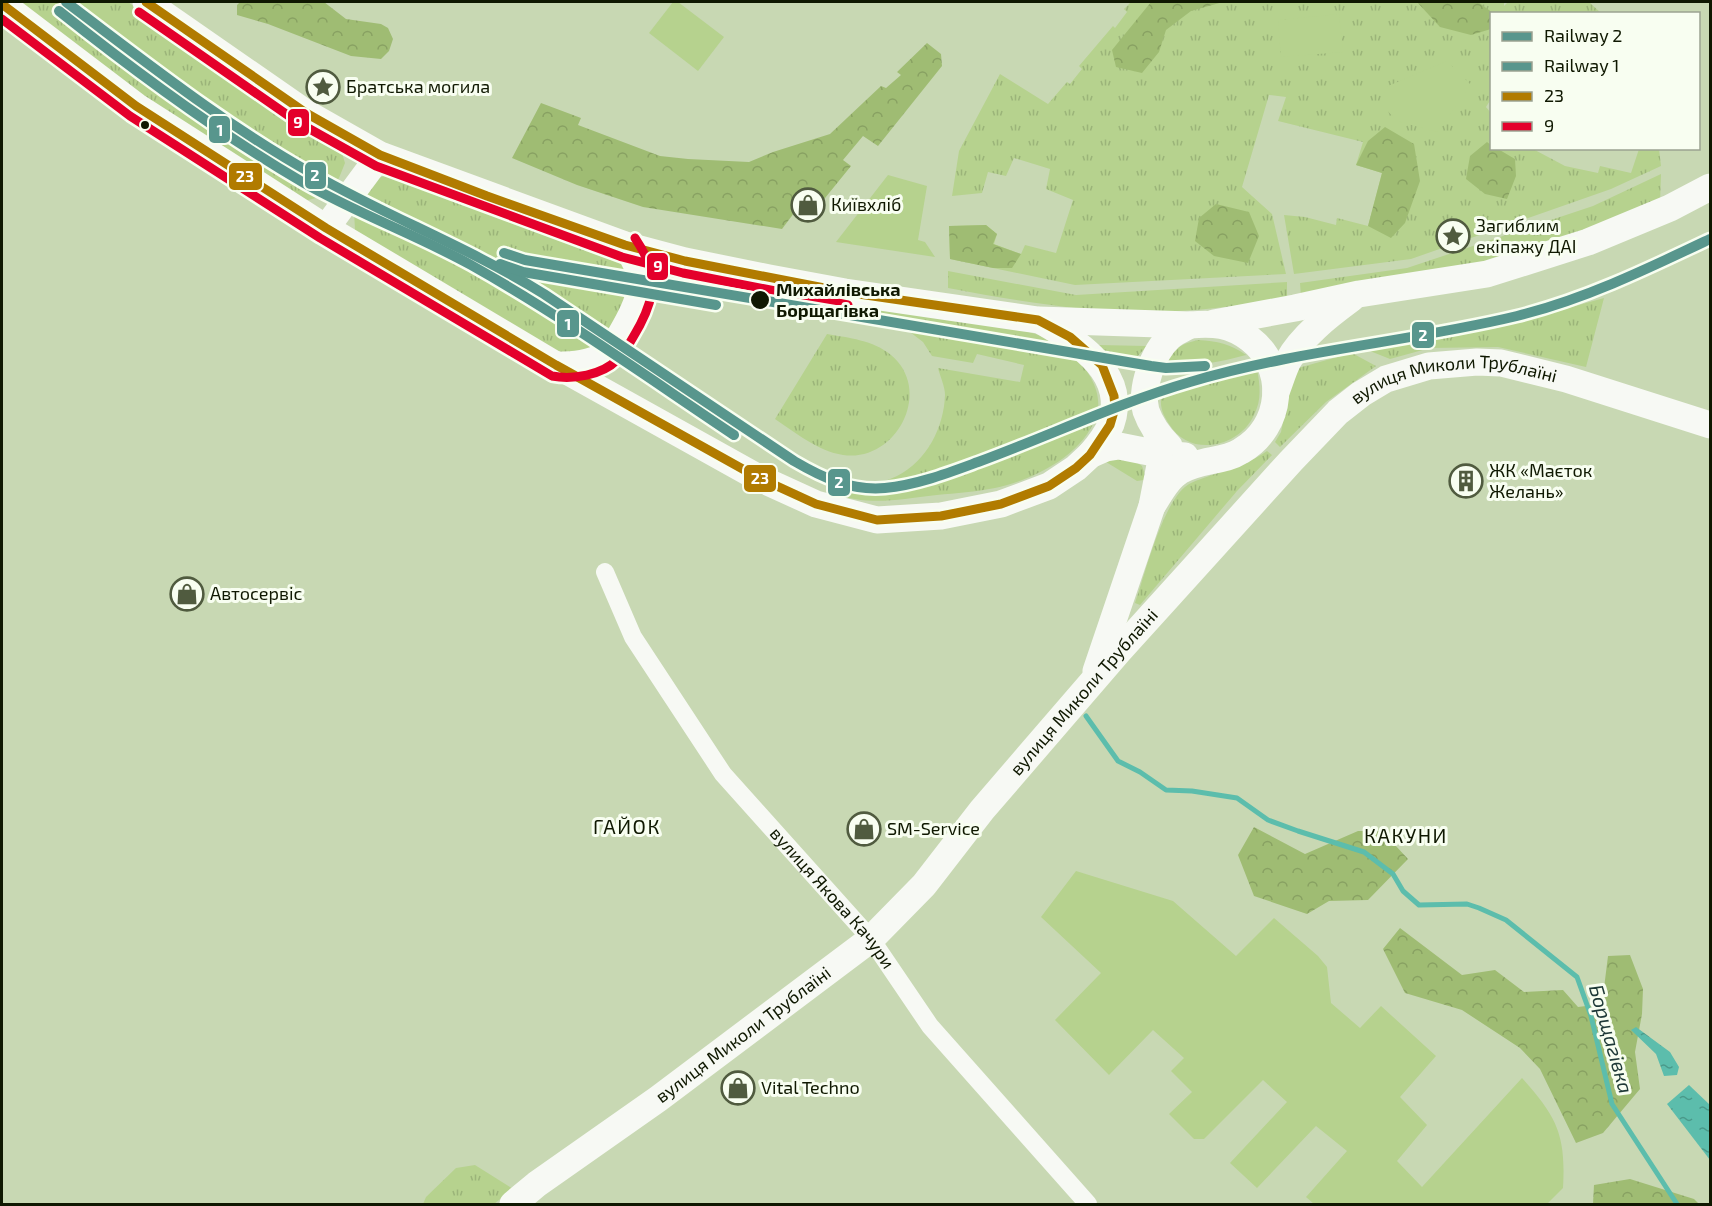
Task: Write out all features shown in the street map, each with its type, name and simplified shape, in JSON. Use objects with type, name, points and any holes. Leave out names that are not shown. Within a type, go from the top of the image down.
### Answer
[{"type":"street","points":[[146,2],[306,113],[380,155],[625,245],[685,261],[845,292],[1038,320],[1202,324],[1237,331],[1266,354],[1274,372],[1276,392]]},
{"type":"street","points":[[2,4],[136,106],[326,228],[556,365],[778,488],[816,504],[877,520],[941,516],[1001,504],[1049,486],[1076,468],[1103,439],[1115,408],[1114,396],[1102,365],[1070,337],[1038,320]]},
{"type":"street","points":[[326,228],[380,155]]},
{"type":"street","points":[[1152,506],[1167,482],[1179,471],[1176,451],[1146,408],[1151,366],[1169,338],[1202,324],[1359,294],[1488,274],[1588,242],[1670,208],[1710,187]]},
{"type":"street","points":[[556,365],[596,359],[609,352],[620,335],[637,303],[641,289],[638,264],[625,245]]},
{"type":"street","points":[[1090,455],[1106,448],[1119,446],[1225,457],[1241,452],[1268,425],[1276,392],[1289,360],[1296,350],[1328,316],[1359,294]]},
{"type":"street","name":"вулиця Миколи Трублаїні","points":[[513,1204],[871,939],[924,885],[982,810],[1093,680],[1320,430],[1353,400],[1386,379],[1429,366],[1477,362],[1501,363],[1566,379],[1710,425]]},
{"type":"street","points":[[1093,680],[1152,506],[1160,465],[1176,451]]},
{"type":"street","name":"вулиця Якова Качури","points":[[605,573],[633,637],[723,774],[871,939],[930,1026],[1088,1204]]},
{"type":"green space","points":[[13,2],[128,2],[177,37],[339,143],[345,163],[339,178],[327,195],[301,202],[172,116]]},
{"type":"green space","points":[[240,2],[324,2],[346,19],[381,24],[388,28],[393,39],[389,51],[381,59],[351,56],[268,24],[237,15],[237,5]]},
{"type":"green space","points":[[673,2],[678,2],[724,37],[698,71],[649,33]]},
{"type":"green space","points":[[1131,2],[1504,2],[1504,6],[1508,2],[1589,2],[1600,12],[1490,12],[1490,101],[1486,107],[1490,112],[1490,150],[1535,150],[1565,166],[1598,173],[1600,166],[1631,173],[1639,150],[1659,150],[1661,166],[1611,189],[1411,259],[1294,274],[1284,215],[1305,217],[1336,225],[1337,218],[1368,226],[1382,173],[1356,165],[1363,142],[1278,121],[1286,97],[1269,95],[1242,187],[1272,214],[1286,274],[1075,285],[950,259],[949,226],[986,225],[997,234],[994,244],[1021,254],[1025,245],[1056,253],[1073,200],[1046,189],[1050,169],[1014,158],[1006,176],[988,172],[982,193],[952,196],[959,151],[1000,74],[1048,104],[1067,82],[1070,84],[1082,69],[1079,66],[1113,26],[1115,28],[1127,12],[1124,9]]},
{"type":"green space","points":[[1151,2],[1223,2],[1191,11],[1166,30],[1159,52],[1142,73],[1116,67],[1112,50]]},
{"type":"green space","points":[[1417,2],[1478,2],[1492,12],[1490,29],[1471,35],[1440,27]]},
{"type":"green space","points":[[1339,14],[1343,52],[1281,57],[1278,20]]},
{"type":"green space","points":[[927,43],[941,54],[942,66],[878,146],[863,136],[843,160],[851,166],[821,203],[809,193],[782,229],[643,207],[577,185],[512,158],[541,103],[581,118],[578,125],[660,156],[749,162],[830,134],[881,86],[886,88],[901,75],[897,72]]},
{"type":"green space","points":[[1447,61],[1471,85],[1437,132],[1397,121],[1379,102],[1388,86]]},
{"type":"green space","points":[[1385,127],[1414,144],[1420,181],[1405,223],[1391,238],[1368,226],[1382,173],[1356,165],[1368,141]]},
{"type":"green space","points":[[1487,142],[1490,144],[1490,150],[1500,150],[1515,159],[1516,176],[1507,199],[1485,194],[1466,179],[1470,156]]},
{"type":"green space","points":[[395,172],[609,250],[626,262],[630,301],[608,338],[584,356],[564,356],[355,230],[354,211],[373,180]]},
{"type":"green space","points":[[1661,174],[1660,204],[1495,263],[1301,297],[1300,283],[1407,268],[1593,206]]},
{"type":"green space","points":[[888,175],[927,186],[918,240],[925,242],[935,257],[836,242]]},
{"type":"green space","points":[[1216,204],[1249,212],[1259,236],[1248,263],[1214,256],[1195,241],[1199,218]]},
{"type":"green space","points":[[986,225],[997,234],[993,244],[1021,254],[1012,268],[993,268],[950,259],[949,226]]},
{"type":"green space","points":[[948,271],[1076,295],[1287,282],[1287,299],[1159,312],[1079,308],[1027,302],[948,288]]},
{"type":"green space","points":[[1604,298],[1586,367],[1498,347],[1430,348],[1390,359],[1370,351],[1496,328]]},
{"type":"green space","points":[[856,305],[1012,327],[1049,338],[1056,345],[856,312]]},
{"type":"green space","points":[[906,329],[1074,357],[1090,376],[1097,392],[1098,409],[1089,431],[1080,443],[1054,464],[1025,479],[995,488],[883,501],[858,500],[829,493],[881,482],[908,470],[917,462],[932,442],[944,407],[945,395],[938,368],[1020,382],[1024,365],[977,354],[973,363],[932,356],[923,342]]},
{"type":"green space","points":[[827,334],[861,340],[876,346],[891,355],[903,370],[909,387],[909,405],[903,422],[893,436],[879,448],[862,454],[834,453],[808,441],[775,419]]},
{"type":"green space","points":[[1198,340],[1224,344],[1246,355],[1195,365],[1167,362],[1180,347]]},
{"type":"green space","points":[[1099,345],[1147,346],[1135,359],[1104,354]]},
{"type":"green space","points":[[1352,353],[1376,366],[1326,402],[1280,447],[1275,442],[1281,432],[1290,387],[1298,368]]},
{"type":"green space","points":[[1257,369],[1260,392],[1257,409],[1247,426],[1237,435],[1213,445],[1201,445],[1189,442],[1178,435],[1169,424],[1162,409],[1161,398],[1175,390]]},
{"type":"green space","points":[[1267,451],[1272,455],[1237,491],[1140,605],[1135,603],[1164,519],[1181,490],[1191,483],[1239,466]]},
{"type":"green space","points":[[1116,458],[1136,462],[1142,466],[1144,480],[1137,481],[1106,462]]},
{"type":"green space","points":[[1254,827],[1305,854],[1358,831],[1382,831],[1408,859],[1368,900],[1329,901],[1307,914],[1254,896],[1238,855]]},
{"type":"green space","points":[[1076,871],[1173,901],[1236,956],[1274,918],[1318,956],[1327,967],[1331,1003],[1360,1028],[1381,1006],[1436,1056],[1400,1097],[1427,1125],[1397,1161],[1422,1187],[1522,1078],[1544,1104],[1557,1128],[1563,1154],[1563,1188],[1547,1204],[1314,1204],[1306,1197],[1347,1151],[1316,1126],[1257,1188],[1230,1163],[1287,1102],[1263,1080],[1204,1139],[1194,1139],[1169,1114],[1192,1092],[1171,1071],[1184,1058],[1153,1030],[1109,1075],[1055,1020],[1101,973],[1041,917]]},
{"type":"green space","points":[[1400,928],[1462,975],[1495,970],[1524,992],[1563,990],[1578,1007],[1602,1004],[1608,956],[1630,955],[1643,989],[1642,1014],[1635,1052],[1640,1089],[1603,1133],[1576,1143],[1540,1069],[1520,1048],[1462,1010],[1405,993],[1383,949]]},
{"type":"green space","points":[[475,1165],[513,1189],[494,1204],[423,1204],[426,1197],[456,1168]]},
{"type":"green space","points":[[1630,1179],[1694,1199],[1699,1204],[1593,1204],[1594,1185]]},
{"type":"water","points":[[1636,1027],[1670,1052],[1679,1067],[1677,1075],[1664,1076],[1656,1054],[1631,1030]]},
{"type":"water","points":[[1689,1085],[1710,1105],[1710,1160],[1667,1104]]},
{"type":"waterway","name":"Борщагівка","points":[[1086,716],[1118,761],[1140,772],[1166,790],[1192,791],[1237,798],[1268,820],[1364,852],[1393,874],[1403,891],[1419,905],[1467,904],[1506,920],[1577,977],[1591,1016],[1612,1104],[1677,1204]]},
{"type":"rail line","name":"2","points":[[66,2],[186,92],[280,155],[341,190],[516,277],[794,461],[827,478],[861,487],[885,488],[932,478],[1163,390],[1230,371],[1476,325],[1542,309],[1615,282],[1710,239]]},
{"type":"rail line","name":"1","points":[[59,11],[178,102],[240,144],[324,194],[451,254],[505,285],[604,347],[734,435]]},
{"type":"rail line","name":"2","points":[[504,253],[525,260],[1151,366],[1166,368],[1205,366]]},
{"type":"rail line","name":"1","points":[[500,264],[523,272],[716,305]]},
{"type":"transit line","name":"23","points":[[2,4],[136,106],[326,228],[556,365],[757,477],[816,504],[877,520],[941,516],[1001,504],[1049,486],[1076,468],[1090,455],[1110,425],[1115,408],[1114,396],[1102,365],[1070,337],[1038,320],[845,292],[685,261],[625,245],[487,196],[380,155],[306,113],[146,2]]},
{"type":"transit line","name":"9","points":[[139,12],[299,123],[376,166],[622,257],[683,273],[848,305]]},
{"type":"transit line","name":"9","points":[[2,19],[130,116],[320,238],[552,376],[578,377],[595,373],[617,360],[630,343],[646,313],[652,289],[650,266],[635,238]]},
{"type":"place","name":"Братська могила","points":[[323,87]]},
{"type":"place","name":"Київхліб","points":[[808,205]]},
{"type":"place","name":"Загиблим екіпажу ДАІ","points":[[1453,236]]},
{"type":"place","name":"Михайлівська Борщагівка","points":[[760,300]]},
{"type":"place","name":"ЖК «Маєток Желань»","points":[[1466,481]]},
{"type":"place","name":"Автосервіс","points":[[187,594]]},
{"type":"place","name":"SM-Service","points":[[864,829]]},
{"type":"place","name":"Vital Techno","points":[[738,1088]]},
{"type":"district","name":"ГАЙОК","points":[[627,827]]},
{"type":"district","name":"КАКУНИ","points":[[1406,836]]}]
